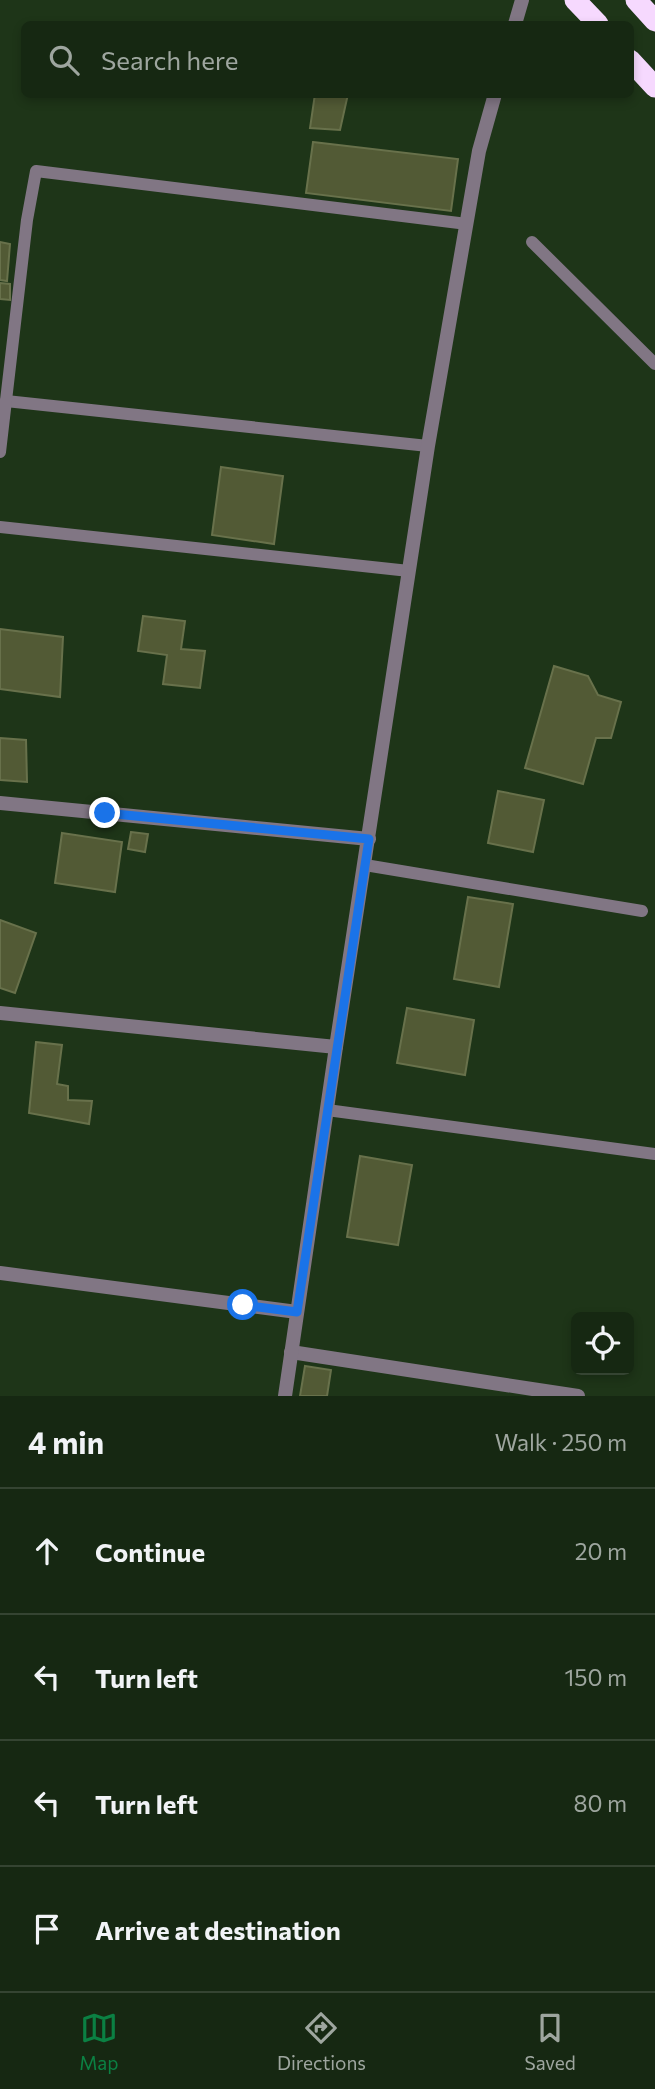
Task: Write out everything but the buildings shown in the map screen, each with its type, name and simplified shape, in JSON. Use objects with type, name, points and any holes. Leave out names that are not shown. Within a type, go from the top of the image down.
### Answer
[{"type":"highway","points":[[575,0],[595,21]]},
{"type":"highway","points":[[636,0],[655,21]]},
{"type":"highway","points":[[634,63],[655,87]]},
{"type":"street","points":[[516,21],[522,0]]},
{"type":"street","points":[[285,1396],[428,446],[479,151],[494,98]]},
{"type":"street","points":[[0,803],[369,839]]},
{"type":"street","points":[[0,1013],[336,1047]]},
{"type":"street","points":[[0,1273],[297,1312]]},
{"type":"street","points":[[291,1352],[578,1396]]},
{"type":"lane","points":[[0,453],[27,220],[36,171],[467,224]]},
{"type":"lane","points":[[532,242],[655,364]]},
{"type":"lane","points":[[6,401],[428,446]]},
{"type":"lane","points":[[0,527],[409,571]]},
{"type":"lane","points":[[365,865],[642,911]]},
{"type":"lane","points":[[327,1110],[655,1154]]},
{"type":"route","points":[[105,813],[369,839],[297,1312],[243,1305]]}]
